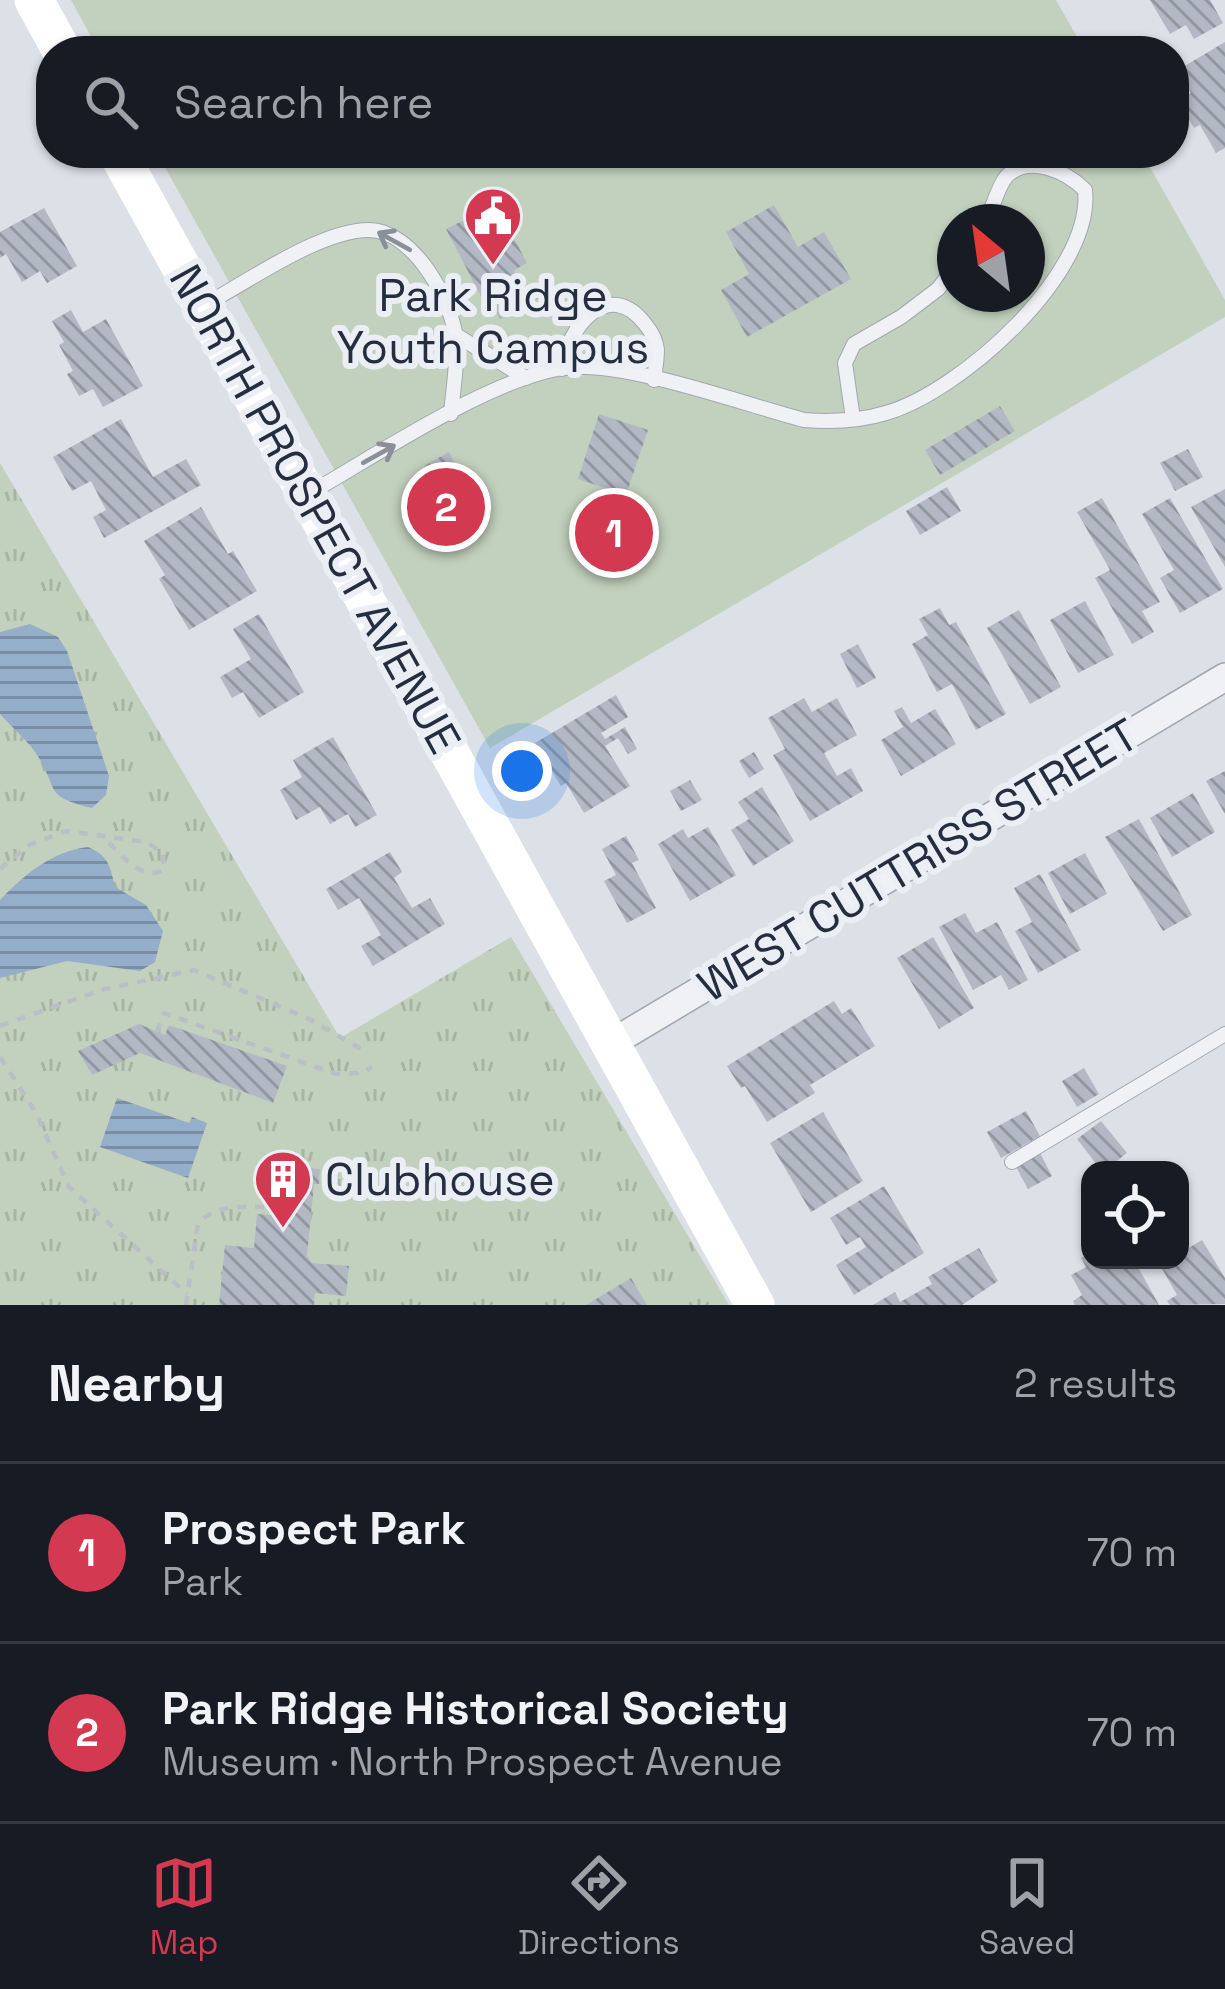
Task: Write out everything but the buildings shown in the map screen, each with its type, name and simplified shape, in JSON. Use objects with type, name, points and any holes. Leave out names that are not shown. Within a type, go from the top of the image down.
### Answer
[{"type":"street","points":[[34,0],[54,36]]},
{"type":"street","name":"NORTH PROSPECT AVENUE","points":[[126,168],[755,1305]]},
{"type":"street","name":"WEST CUTTRISS STREET","points":[[610,1044],[1225,677]]},
{"type":"lane","points":[[994,204],[1006,178],[1024,168]]},
{"type":"lane","points":[[1045,290],[1074,245],[1087,210],[1084,190],[1048,168]]},
{"type":"lane","points":[[203,306],[345,234],[372,229],[398,237],[424,261],[456,335],[451,414]]},
{"type":"lane","points":[[853,419],[845,364],[854,344],[902,317],[937,290]]},
{"type":"lane","points":[[562,369],[566,344],[584,318],[607,306],[624,306],[654,338],[654,380]]},
{"type":"lane","points":[[307,495],[451,414],[526,378],[562,369],[628,373],[803,420],[886,413],[925,397],[1005,339],[1027,312]]},
{"type":"lane","points":[[456,335],[526,378]]},
{"type":"lane","points":[[1012,1162],[1225,1034]]},
{"type":"path","points":[[0,868],[29,845],[66,831],[155,846],[163,854],[164,870],[140,871],[105,839]]},
{"type":"path","points":[[0,1026],[101,990],[194,970],[309,1019],[361,1049]]},
{"type":"path","points":[[158,1032],[164,1013],[336,1074],[362,1073],[372,1067]]},
{"type":"path","points":[[0,1057],[36,1113],[69,1187],[188,1294]]},
{"type":"path","points":[[186,1305],[194,1233],[205,1216],[226,1207],[272,1207]]},
{"type":"green space","points":[[71,0],[1056,0],[1076,36],[91,36]]},
{"type":"green space","points":[[165,168],[1150,168],[1225,300],[1225,317],[490,748]]},
{"type":"green space","points":[[0,463],[340,1038],[511,937],[729,1305],[0,1305]]},
{"type":"water","points":[[30,624],[58,637],[67,651],[109,776],[106,795],[92,808],[55,792],[35,752],[0,714],[0,632]]},
{"type":"water","points":[[88,847],[108,862],[115,887],[146,905],[163,931],[155,962],[140,971],[67,961],[0,978],[0,900],[40,866],[62,853]]},
{"type":"water","points":[[117,1098],[189,1123],[192,1117],[207,1123],[188,1178],[100,1147]]},
{"type":"place","name":"Park Ridge Youth Campus","points":[[493,267]]},
{"type":"place","name":"Park Ridge Historical Society","points":[[446,507]]},
{"type":"place","name":"Prospect Park","points":[[614,533]]},
{"type":"place","name":"Clubhouse","points":[[283,1230]]}]
